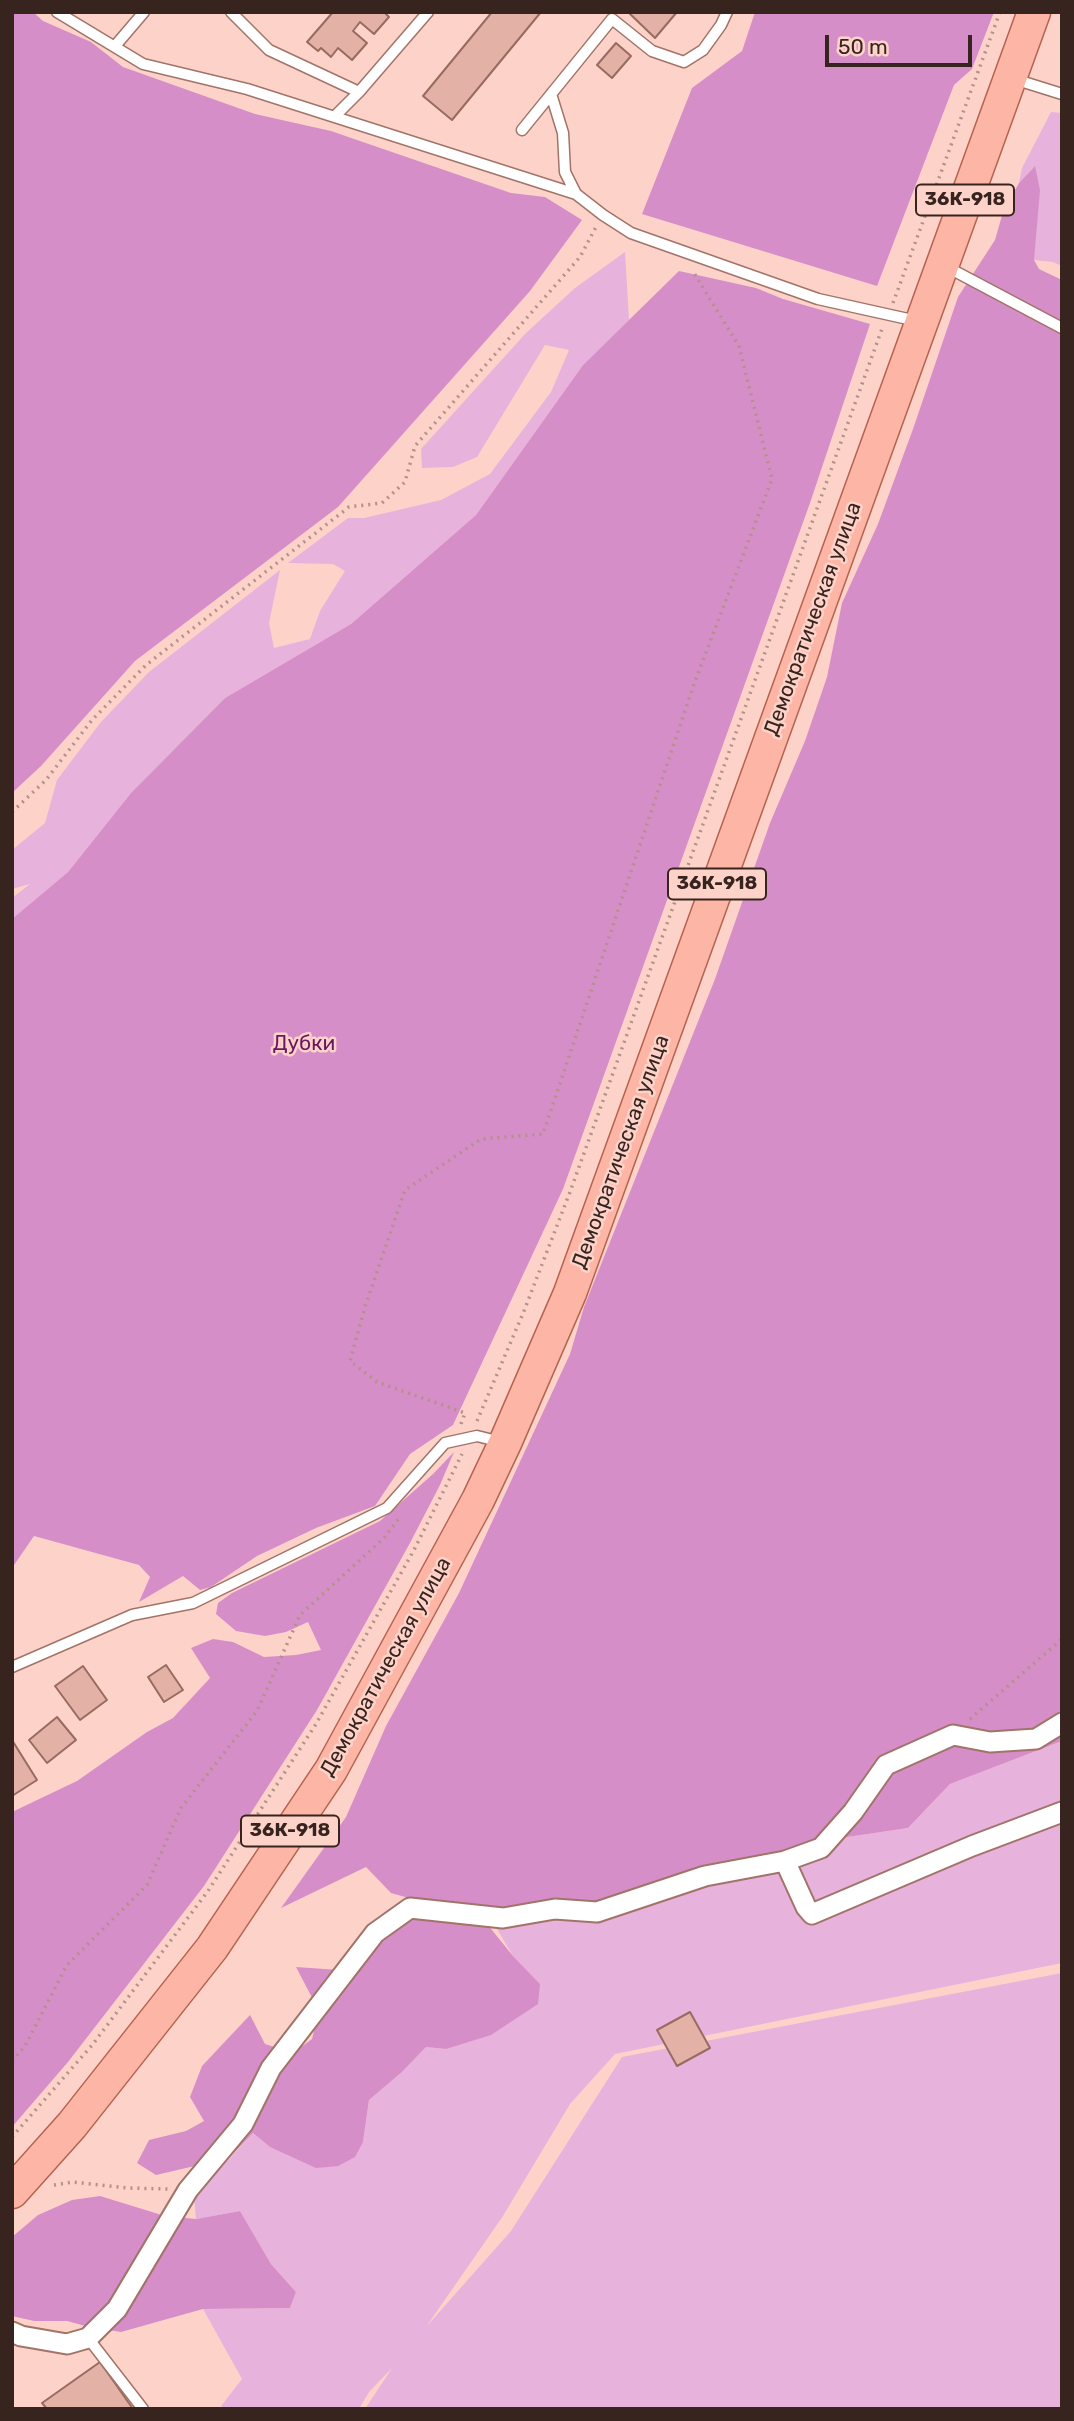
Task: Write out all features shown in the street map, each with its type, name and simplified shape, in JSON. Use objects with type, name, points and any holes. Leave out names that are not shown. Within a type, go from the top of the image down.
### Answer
[{"type":"main road","name":"Демократическая улица","points":[[24,2184],[212,1948],[331,1770],[478,1500],[505,1443],[570,1293],[1034,12]]},
{"type":"street","points":[[12,2332],[67,2344],[88,2338],[117,2309],[188,2190],[243,2124],[271,2068],[375,1933],[410,1908],[503,1918],[555,1909],[597,1912],[705,1876],[785,1861],[821,1848],[853,1812],[886,1765],[953,1735],[990,1742],[1036,1740],[1062,1723]]},
{"type":"street","points":[[785,1861],[806,1907],[812,1914],[1062,1811]]},
{"type":"lane","points":[[57,12],[143,64],[247,89],[576,194],[631,233],[818,299],[921,322]]},
{"type":"lane","points":[[115,46],[144,12]]},
{"type":"lane","points":[[231,12],[269,50],[359,92]]},
{"type":"lane","points":[[335,116],[428,12]]},
{"type":"lane","points":[[522,130],[612,19],[652,51],[684,62],[703,50],[727,12]]},
{"type":"lane","points":[[1010,78],[1062,94]]},
{"type":"lane","points":[[551,94],[563,133],[565,172],[576,194]]},
{"type":"lane","points":[[941,264],[1062,328]]},
{"type":"lane","points":[[12,1667],[132,1615],[193,1603],[387,1508],[445,1443],[477,1436],[505,1443]]},
{"type":"lane","points":[[88,2338],[143,2409]]},
{"type":"path","points":[[12,2137],[93,2044],[215,1880],[316,1724],[414,1550],[470,1437],[524,1311],[570,1192],[1000,12]]},
{"type":"path","points":[[12,812],[46,780],[92,720],[146,665],[349,507],[382,503],[405,482],[415,446],[580,257],[603,215]]},
{"type":"path","points":[[454,1441],[466,1413],[377,1382],[350,1361],[365,1307],[405,1190],[481,1139],[543,1133],[694,684],[772,479],[739,346],[680,250]]},
{"type":"path","points":[[12,2061],[25,2046],[67,1965],[147,1885],[181,1808],[257,1711],[300,1615],[384,1538],[406,1508]]},
{"type":"path","points":[[953,1735],[1062,1639]]},
{"type":"path","points":[[24,2184],[73,2182],[127,2188],[188,2190]]},
{"type":"shaded area","points":[[1051,112],[1062,113],[1062,266],[1034,260],[1034,167],[1019,183],[1022,168]]},
{"type":"shaded area","points":[[625,252],[629,320],[583,365],[476,515],[351,624],[225,698],[131,793],[68,872],[12,919],[12,898],[30,884],[12,889],[12,850],[45,823],[57,780],[101,722],[149,672],[280,570],[269,623],[274,648],[310,639],[320,611],[345,571],[333,564],[288,563],[348,518],[364,518],[441,500],[490,474],[551,392],[569,350],[545,345],[477,457],[453,467],[422,468],[421,449],[526,333],[575,288]]},
{"type":"shaded area","points":[[1062,1741],[1062,1963],[615,2054],[570,2104],[503,2216],[426,2327],[511,2231],[622,2057],[1062,1973],[1062,2409],[365,2409],[392,2368],[369,2392],[359,2409],[225,2409],[221,2406],[242,2379],[203,2309],[290,2308],[296,2292],[271,2264],[240,2211],[196,2219],[194,2197],[253,2133],[270,2147],[363,2142],[369,2100],[426,2047],[446,2049],[540,1984],[513,1956],[497,1929],[554,1917],[834,1839],[908,1828],[950,1784]]},
{"type":"green space","points":[[12,12],[33,12],[43,21],[91,42],[123,67],[255,114],[331,131],[511,193],[545,197],[582,220],[530,291],[338,507],[135,661],[41,766],[12,793]]},
{"type":"green space","points":[[755,12],[994,12],[972,69],[954,85],[877,286],[642,214],[692,88],[742,51]]},
{"type":"green space","points":[[1035,166],[1040,190],[1034,260],[1039,269],[1062,280],[1062,1741],[950,1784],[908,1828],[834,1839],[554,1917],[437,1906],[391,1893],[366,1867],[281,1908],[346,1817],[386,1726],[459,1593],[570,1354],[584,1307],[715,979],[770,823],[805,741],[827,677],[842,603],[878,524],[958,297],[995,240],[1003,212],[1019,183]]},
{"type":"green space","name":"Дубки","points":[[679,271],[756,288],[783,299],[870,324],[810,503],[563,1189],[453,1425],[410,1454],[375,1506],[316,1528],[257,1556],[211,1587],[200,1590],[183,1576],[139,1602],[150,1577],[139,1565],[34,1536],[12,1568],[12,919],[68,872],[131,793],[225,698],[351,624],[476,515],[583,365]]},
{"type":"green space","points":[[454,1452],[410,1543],[317,1710],[204,1886],[68,2062],[12,2127],[12,1812],[77,1781],[147,1732],[173,1718],[210,1678],[191,1648],[213,1639],[233,1642],[264,1657],[321,1650],[308,1622],[286,1632],[265,1636],[236,1631],[216,1614],[218,1603],[232,1593],[380,1521]]},
{"type":"green space","points":[[430,1914],[483,1919],[540,1984],[538,2004],[491,2035],[446,2049],[426,2047],[369,2100],[363,2142],[355,2157],[338,2166],[316,2168],[270,2147],[253,2133],[229,2158],[156,2175],[137,2163],[149,2140],[186,2131],[204,2121],[190,2097],[202,2066],[250,2015],[265,2044],[293,2053],[312,2039],[319,2011],[296,1967],[353,1971],[384,1925]]},
{"type":"green space","points":[[100,2196],[165,2216],[196,2219],[240,2211],[271,2264],[296,2292],[290,2308],[203,2309],[121,2332],[67,2321],[34,2321],[12,2316],[12,2237],[38,2215],[72,2200]]},
{"type":"building","points":[[333,12],[384,12],[389,17],[374,34],[360,22],[353,31],[367,43],[352,60],[338,48],[331,57],[321,48],[318,51],[307,42]]},
{"type":"building","points":[[492,12],[541,12],[452,120],[423,96]]},
{"type":"building","points":[[628,12],[677,12],[655,38]]},
{"type":"building","points":[[616,43],[631,56],[612,78],[597,65]]},
{"type":"building","points":[[166,1665],[183,1690],[164,1702],[148,1677]]},
{"type":"building","points":[[83,1666],[107,1700],[80,1720],[55,1686]]},
{"type":"building","points":[[57,1717],[76,1740],[47,1763],[29,1740]]},
{"type":"building","points":[[12,1740],[37,1780],[12,1796]]},
{"type":"building","points":[[690,2012],[710,2048],[677,2066],[657,2030]]},
{"type":"building","points":[[100,2362],[133,2409],[47,2409],[42,2403]]}]
